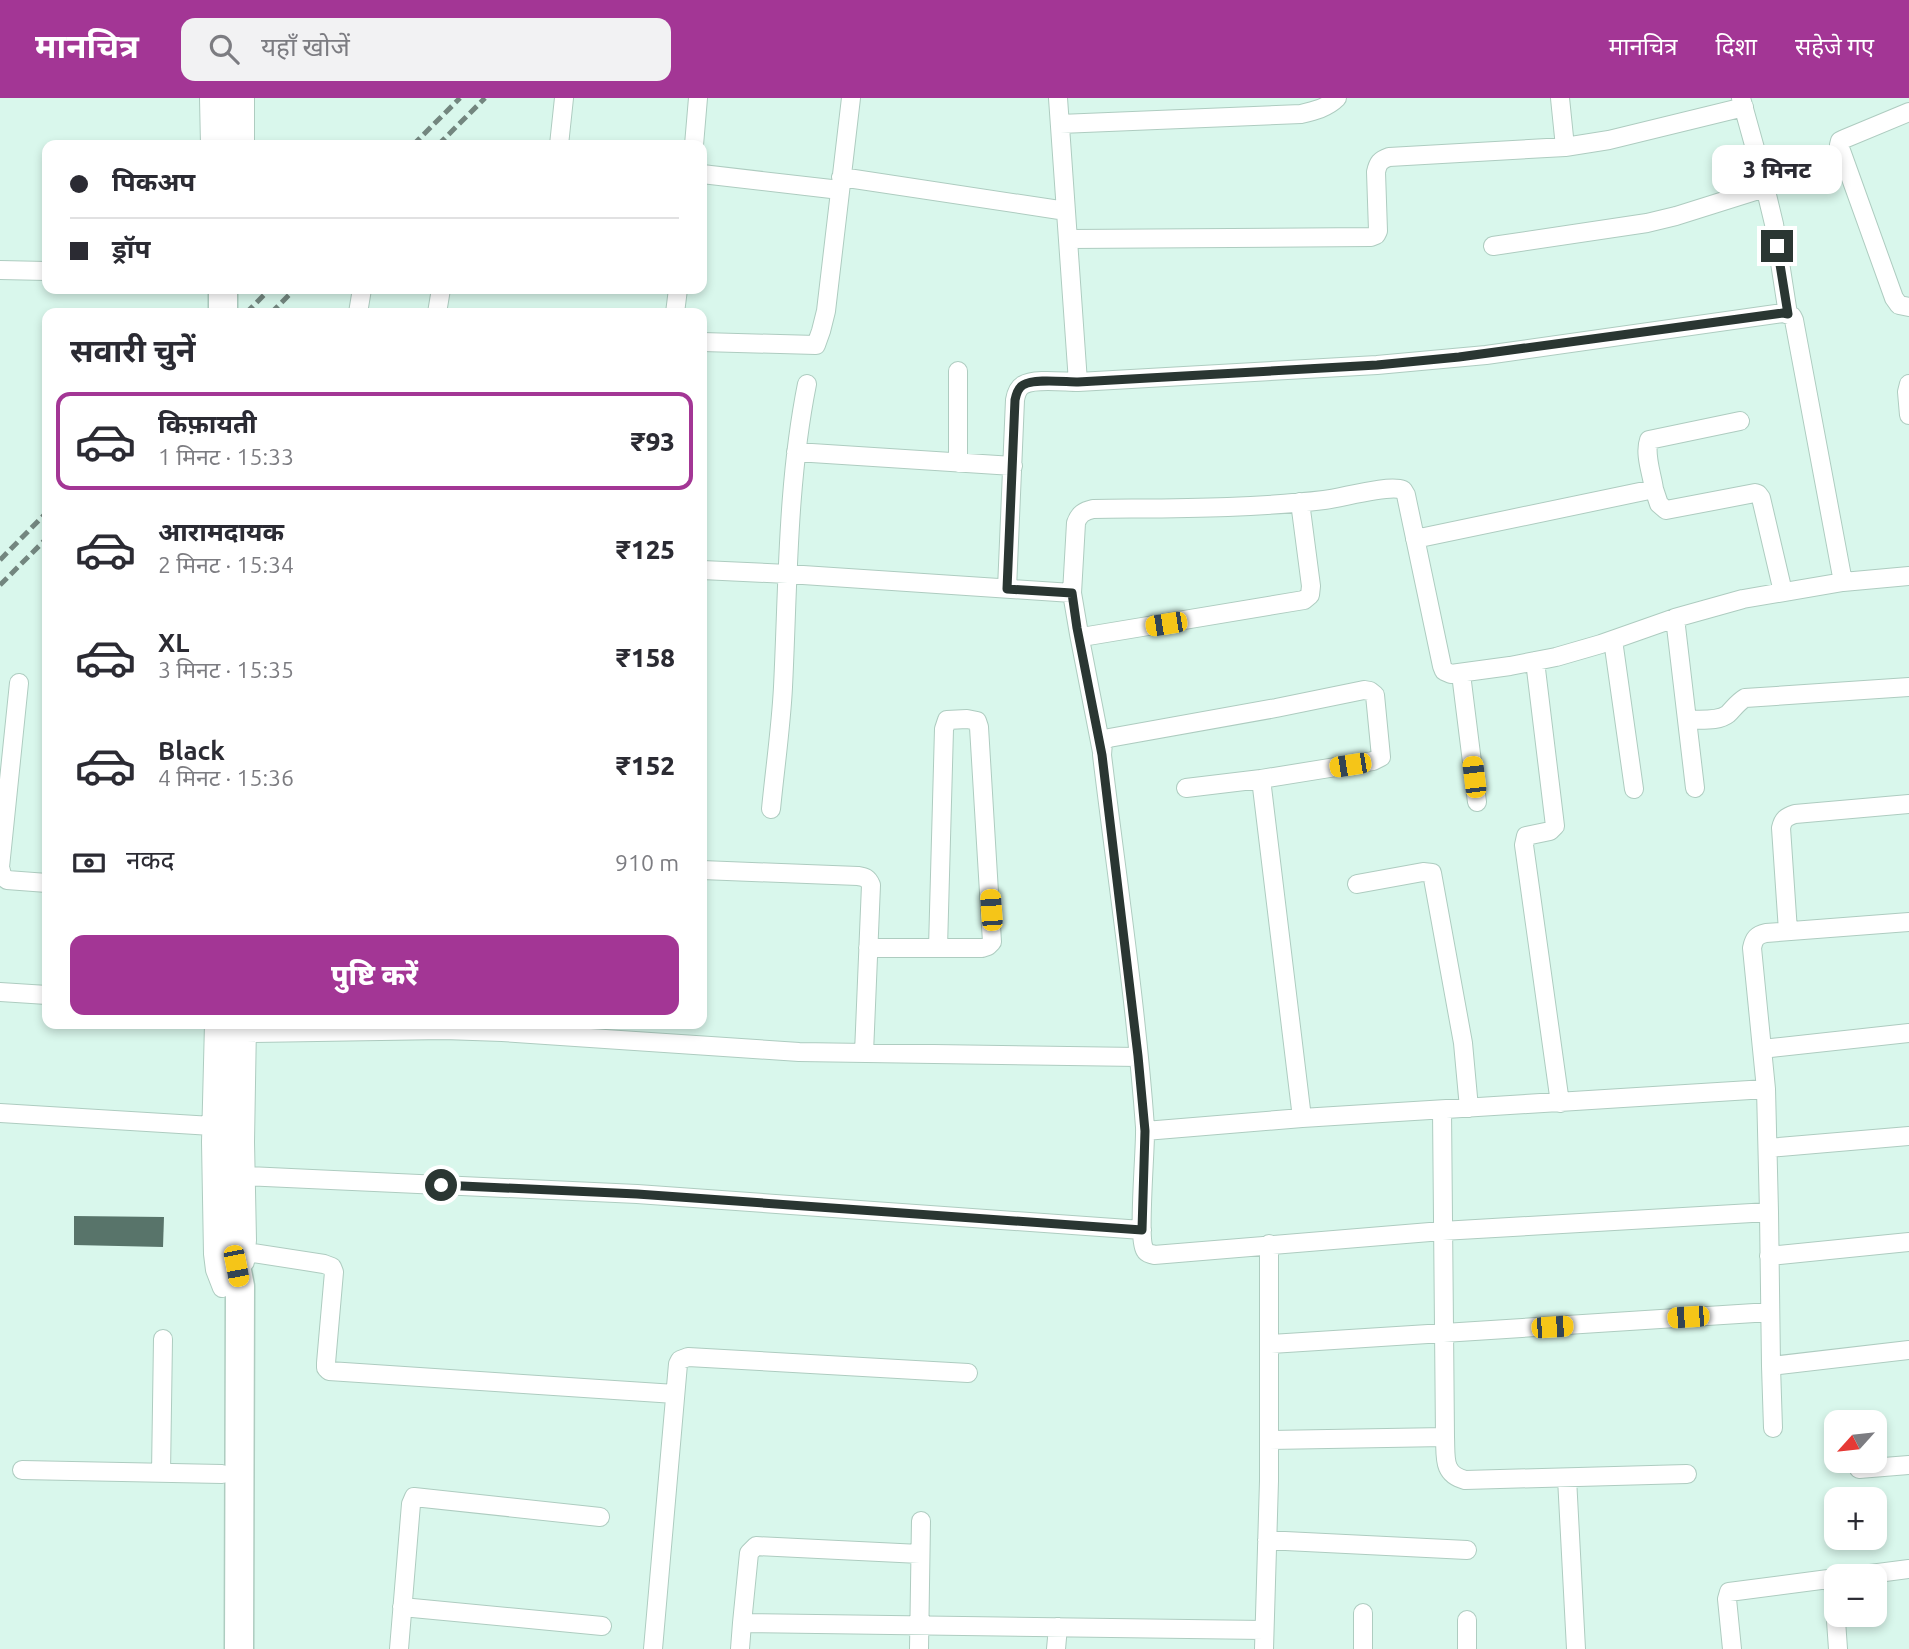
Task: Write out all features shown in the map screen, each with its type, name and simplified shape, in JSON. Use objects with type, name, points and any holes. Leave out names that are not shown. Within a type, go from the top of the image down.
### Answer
[{"type":"main road","points":[[224,140],[225,98]]},
{"type":"main road","points":[[221,1649],[222,1474],[231,1287],[239,1253],[242,1029]]},
{"type":"main road","points":[[231,1287],[239,1649]]},
{"type":"street","points":[[209,98],[210,140]]},
{"type":"street","points":[[245,98],[245,140]]},
{"type":"street","points":[[560,140],[564,98]]},
{"type":"street","points":[[694,140],[698,98]]},
{"type":"street","points":[[707,342],[816,345],[826,311],[851,98]]},
{"type":"street","points":[[1058,98],[1078,382]]},
{"type":"street","points":[[1060,124],[1301,114],[1331,104],[1336,98]]},
{"type":"street","points":[[1560,98],[1565,147]]},
{"type":"street","points":[[1069,239],[1371,237],[1376,235],[1378,230],[1376,172],[1377,164],[1382,159],[1565,147],[1609,140],[1742,102],[1774,224],[1788,314],[1794,320],[1843,582]]},
{"type":"street","points":[[1909,112],[1844,139],[1839,145],[1894,298],[1899,305],[1909,307]]},
{"type":"street","points":[[707,174],[840,184],[1066,211]]},
{"type":"street","points":[[1493,246],[1647,223],[1765,188]]},
{"type":"street","points":[[0,270],[42,271]]},
{"type":"street","points":[[1007,589],[1015,400],[1017,392],[1024,384],[1377,365],[1472,356],[1788,314]]},
{"type":"street","points":[[958,371],[958,463]]},
{"type":"street","points":[[771,809],[783,691],[791,501],[807,384]]},
{"type":"street","points":[[1909,384],[1909,415]]},
{"type":"street","points":[[1740,421],[1649,440],[1647,444],[1654,489],[1659,504],[1665,510],[1758,494],[1783,592]]},
{"type":"street","points":[[796,452],[1013,466]]},
{"type":"street","points":[[1102,755],[1072,593],[1076,523],[1078,516],[1093,509],[1272,506],[1398,488],[1406,495],[1442,666],[1444,671],[1451,674],[1556,657],[1743,599],[1843,582],[1909,576]]},
{"type":"street","points":[[1415,539],[1654,489]]},
{"type":"street","points":[[1079,634],[1088,636],[1304,600],[1310,595],[1311,586],[1300,502]]},
{"type":"street","points":[[707,570],[1072,593]]},
{"type":"street","points":[[1675,618],[1695,788]]},
{"type":"street","points":[[1613,640],[1634,789]]},
{"type":"street","points":[[1535,661],[1555,826],[1550,831],[1526,836],[1524,845],[1560,1102]]},
{"type":"street","points":[[1461,674],[1477,803]]},
{"type":"street","points":[[19,683],[0,867],[7,880],[42,883]]},
{"type":"street","points":[[1688,720],[1720,718],[1739,701],[1753,697],[1909,687]]},
{"type":"street","points":[[1186,788],[1378,760],[1382,751],[1375,695],[1364,690],[1103,741],[1101,747],[1145,1131],[1142,1230],[1147,1253],[1154,1255],[1442,1231],[1769,1212]]},
{"type":"street","points":[[868,948],[938,948],[982,948],[992,942],[979,727],[973,719],[947,720],[944,729],[938,948]]},
{"type":"street","points":[[1261,779],[1302,1118]]},
{"type":"street","points":[[1788,931],[1781,828],[1786,817],[1909,804]]},
{"type":"street","points":[[707,870],[865,877],[871,885],[864,1052]]},
{"type":"street","points":[[1357,884],[1423,872],[1432,873],[1462,1043],[1469,1108]]},
{"type":"street","points":[[1773,1428],[1766,1089],[1752,948],[1754,940],[1766,933],[1909,922]]},
{"type":"street","points":[[0,992],[42,995]]},
{"type":"street","points":[[214,1029],[213,1254],[215,1270],[231,1287]]},
{"type":"street","points":[[242,1029],[246,1176],[239,1253],[332,1267],[334,1272],[326,1363],[328,1371],[676,1394]]},
{"type":"street","points":[[358,1029],[475,1031],[750,1050],[1138,1056]]},
{"type":"street","points":[[1762,1049],[1909,1033]]},
{"type":"street","points":[[1145,1131],[1302,1118],[1766,1089]]},
{"type":"street","points":[[1442,1110],[1445,1437],[1450,1474],[1465,1480],[1687,1474]]},
{"type":"street","points":[[0,1113],[212,1126]]},
{"type":"street","points":[[1768,1148],[1909,1136]]},
{"type":"street","points":[[246,1176],[637,1194],[1142,1230]]},
{"type":"street","points":[[1769,1256],[1909,1242]]},
{"type":"street","points":[[1264,1649],[1271,1344],[1269,1244]]},
{"type":"street","points":[[1271,1344],[1770,1312]]},
{"type":"street","points":[[161,1473],[163,1339]]},
{"type":"street","points":[[1771,1366],[1909,1350]]},
{"type":"street","points":[[653,1649],[678,1364],[683,1358],[968,1373]]},
{"type":"street","points":[[1269,1440],[1445,1437]]},
{"type":"street","points":[[1887,1467],[1909,1465]]},
{"type":"street","points":[[22,1470],[222,1474]]},
{"type":"street","points":[[1567,1478],[1576,1649]]},
{"type":"street","points":[[398,1649],[411,1504],[414,1497],[600,1517]]},
{"type":"street","points":[[919,1649],[920,1521]]},
{"type":"street","points":[[1267,1540],[1467,1550]]},
{"type":"street","points":[[740,1649],[749,1553],[756,1546],[920,1554]]},
{"type":"street","points":[[1887,1572],[1909,1569]]},
{"type":"street","points":[[1732,1649],[1727,1599],[1729,1592],[1824,1580]]},
{"type":"street","points":[[402,1607],[602,1626]]},
{"type":"street","points":[[1363,1613],[1363,1649]]},
{"type":"street","points":[[1467,1620],[1467,1649]]},
{"type":"street","points":[[742,1623],[1264,1630]]},
{"type":"street","points":[[1056,1649],[1058,1627]]},
{"type":"street","points":[[1838,1627],[1838,1649]]},
{"type":"building","points":[[74,1216],[164,1217],[163,1247],[74,1245]]},
{"type":"railway","points":[[418,140],[460,98]]},
{"type":"railway","points":[[443,140],[485,98]]},
{"type":"railway","points":[[251,308],[265,294]]},
{"type":"railway","points":[[276,308],[290,294]]},
{"type":"railway","points":[[0,560],[42,517]]},
{"type":"railway","points":[[0,585],[42,543]]},
{"type":"route","points":[[441,1185],[637,1194],[1142,1230],[1145,1131],[1138,1056],[1102,755],[1072,593],[1007,589],[1017,392],[1024,384],[1036,382],[1377,365],[1486,355],[1788,314],[1777,246]]}]
